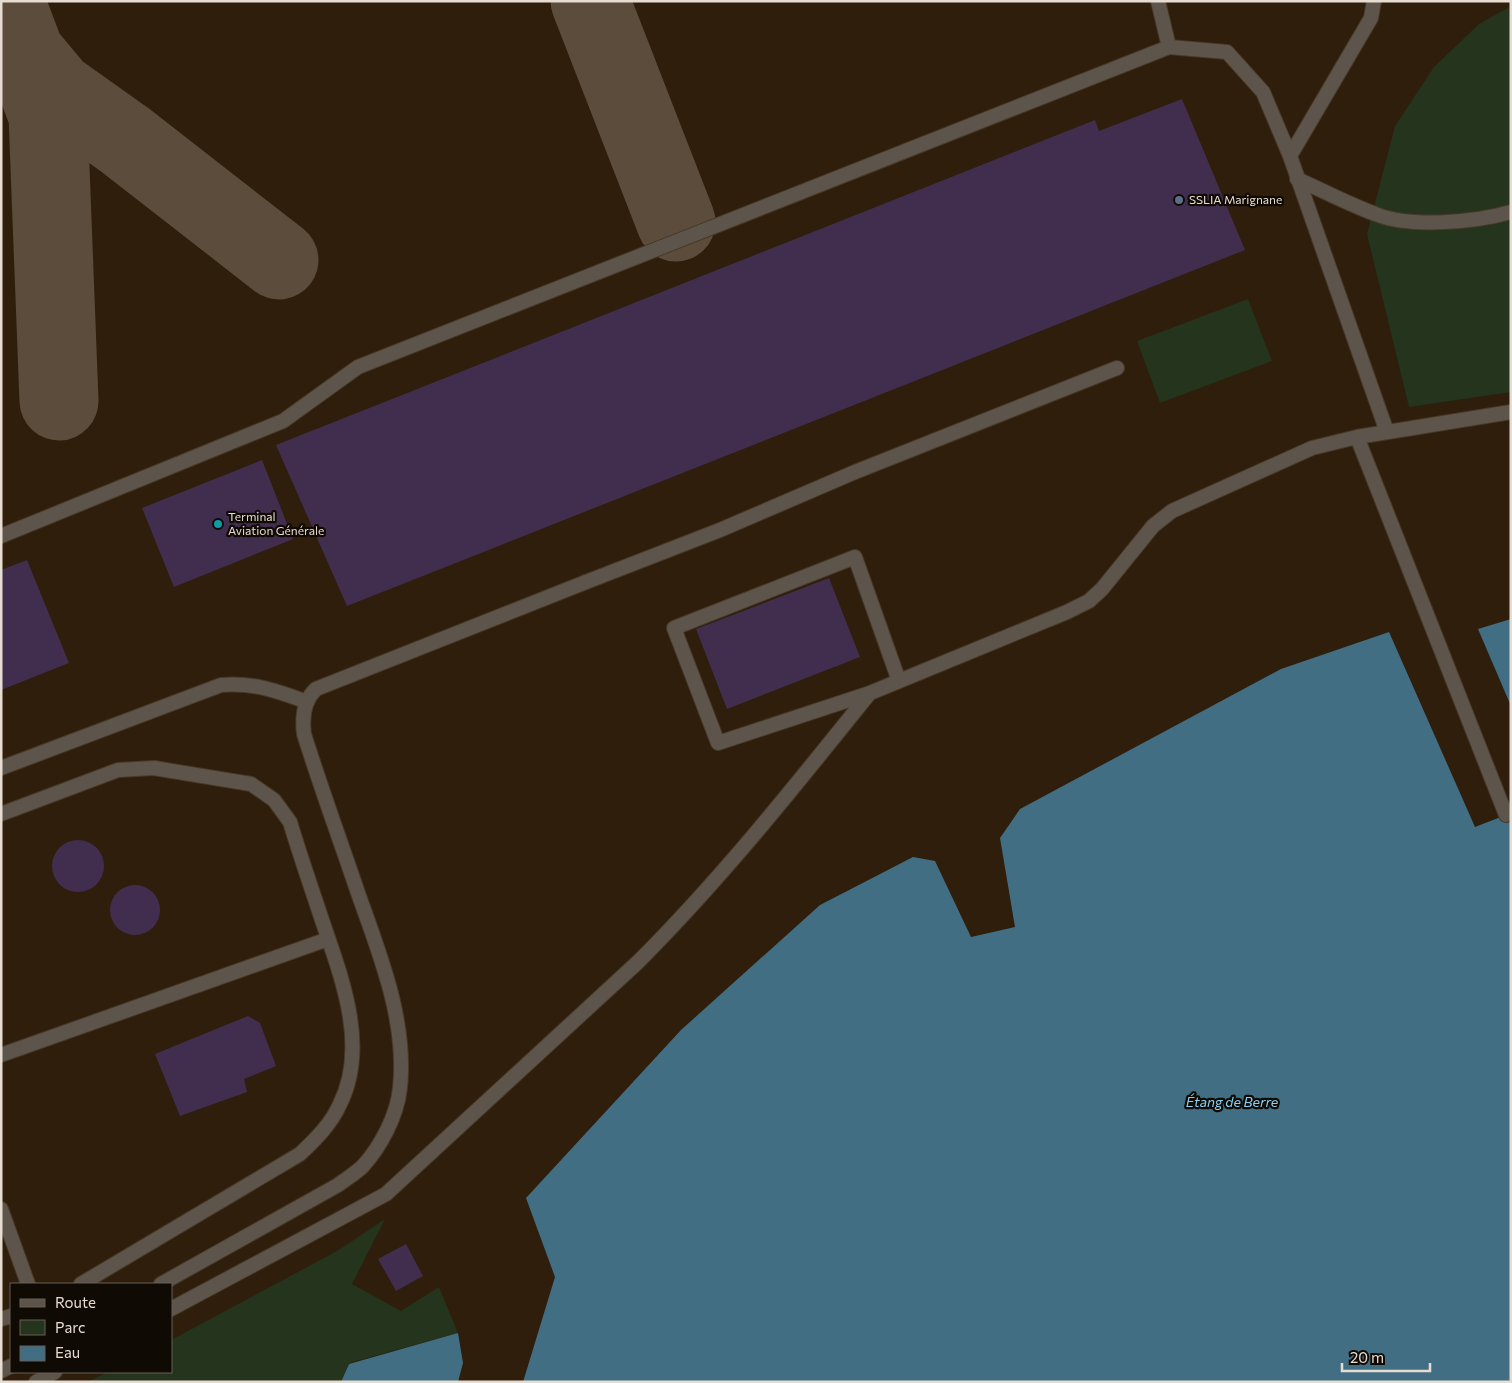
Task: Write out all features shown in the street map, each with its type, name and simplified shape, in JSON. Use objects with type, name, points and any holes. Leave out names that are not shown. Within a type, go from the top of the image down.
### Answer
[{"type":"street","points":[[1158,1],[1169,46]]},
{"type":"street","points":[[1290,156],[1371,18],[1374,1]]},
{"type":"street","points":[[1,536],[283,421],[358,367],[1169,46],[1227,52],[1264,92],[1290,156],[1387,432]]},
{"type":"street","points":[[1297,179],[1380,216],[1431,224],[1493,218],[1511,212]]},
{"type":"street","points":[[162,1283],[338,1185],[362,1167],[379,1145],[393,1116],[400,1090],[401,1057],[396,1016],[384,965],[304,734],[303,712],[316,689],[720,530],[855,472],[1117,368]]},
{"type":"street","points":[[900,681],[855,557],[674,628],[718,743],[870,693],[900,681],[1067,612],[1089,601],[1102,589],[1152,526],[1172,511],[1312,448],[1357,437],[1511,412]]},
{"type":"street","points":[[1357,437],[1506,815]]},
{"type":"street","points":[[1,768],[221,685],[240,683],[264,687],[307,702]]},
{"type":"street","points":[[172,1308],[386,1194],[631,968],[671,928],[739,854],[870,693]]},
{"type":"street","points":[[1,814],[118,770],[154,768],[252,784],[274,800],[290,822],[342,981],[351,1026],[351,1067],[341,1103],[322,1133],[300,1154],[83,1283]]},
{"type":"street","points":[[1,1055],[328,939]]},
{"type":"street","points":[[1,1209],[28,1283]]},
{"type":"street","points":[[36,1382],[53,1373]]},
{"type":"green space","points":[[1511,6],[1511,392],[1409,407],[1367,234],[1395,126],[1434,67],[1479,24]]},
{"type":"green space","points":[[1248,299],[1272,361],[1160,403],[1137,341]]},
{"type":"green space","points":[[385,1219],[352,1284],[401,1311],[439,1287],[458,1333],[349,1363],[341,1382],[87,1382],[106,1373],[172,1373],[172,1339],[337,1251]]},
{"type":"water","points":[[1511,619],[1511,706],[1478,629]]},
{"type":"water","name":"Étang de Berre","points":[[1389,632],[1475,827],[1511,813],[1511,1382],[523,1382],[555,1277],[526,1198],[681,1030],[820,905],[913,857],[935,861],[971,937],[1015,927],[1000,838],[1020,809],[1281,669]]},
{"type":"water","points":[[458,1333],[463,1363],[458,1382],[341,1382],[349,1364]]},
{"type":"building","points":[[1182,99],[1245,250],[347,606],[276,445],[1095,120],[1099,131]]},
{"type":"building","name":"Terminal Aviation Générale","points":[[262,460],[293,539],[174,587],[142,508]]},
{"type":"building","points":[[27,560],[69,663],[1,690],[1,570]]},
{"type":"building","points":[[829,578],[860,657],[727,709],[696,629]]},
{"type":"building","points":[[78,840],[92,844],[100,852],[104,866],[100,880],[92,888],[78,892],[64,888],[56,880],[52,866],[56,852],[64,844]]},
{"type":"building","points":[[130,885],[140,885],[153,892],[160,905],[160,915],[153,928],[140,935],[130,935],[121,931],[114,924],[110,915],[110,905],[114,896],[121,889]]},
{"type":"building","points":[[248,1016],[260,1023],[276,1066],[244,1079],[247,1092],[180,1116],[155,1054]]},
{"type":"building","points":[[406,1244],[423,1276],[396,1291],[378,1259]]},
{"type":"taxiway","points":[[5,1],[48,115],[59,401]]},
{"type":"taxiway","points":[[590,1],[676,222]]},
{"type":"taxiway","points":[[26,55],[56,91],[125,140],[279,260]]},
{"type":"place","name":"SSLIA Marignane","points":[[1179,200]]},
{"type":"place","name":"Terminal Aviation Générale","points":[[218,524]]}]
